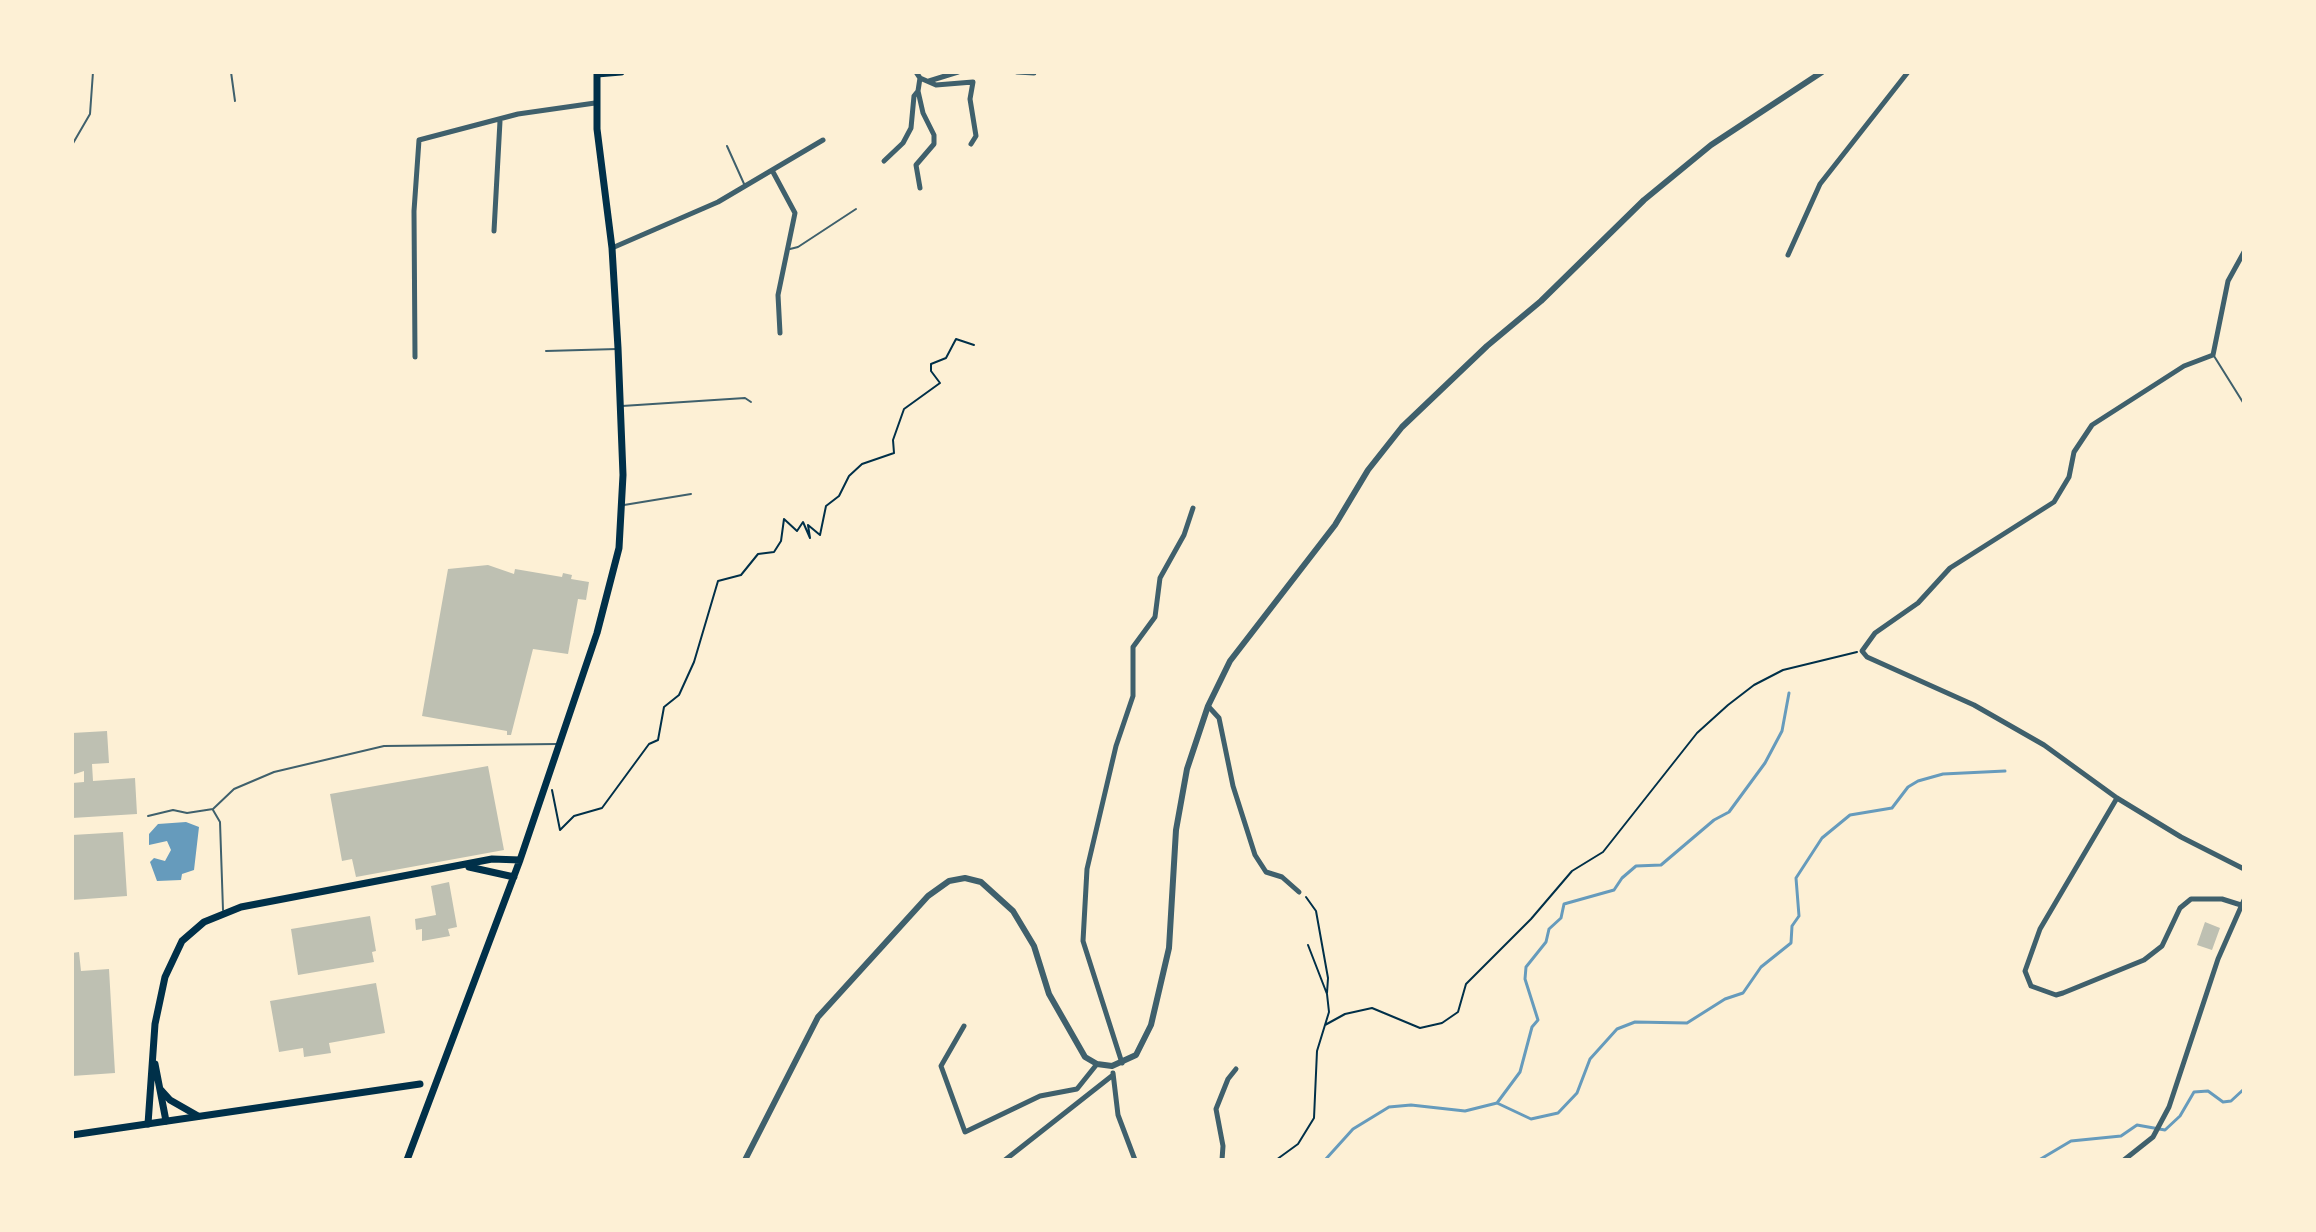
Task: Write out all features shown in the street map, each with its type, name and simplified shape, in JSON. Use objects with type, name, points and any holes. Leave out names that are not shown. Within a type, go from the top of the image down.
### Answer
[{"type":"main road","points":[[407,1160],[520,860],[605,606],[619,548],[623,505],[618,348],[612,248],[595,103],[597,73],[621,72]]},
{"type":"main road","points":[[148,1124],[158,1010],[169,967],[182,941],[204,922],[223,913],[467,867],[492,859],[520,860]]},
{"type":"main road","points":[[467,867],[514,877]]},
{"type":"main road","points":[[154,1058],[166,1121]]},
{"type":"main road","points":[[72,1135],[420,1084]]},
{"type":"main road","points":[[160,1089],[170,1100],[198,1116]]},
{"type":"street","points":[[927,82],[958,72]]},
{"type":"street","points":[[1017,72],[1034,73]]},
{"type":"street","points":[[745,1160],[818,1017],[881,944],[928,896],[949,881],[965,878],[981,882],[1013,911],[1034,946],[1049,994],[1085,1057],[1097,1064],[1112,1066],[1122,1064],[1141,1049],[1156,1006],[1171,933],[1180,800],[1208,706],[1230,661],[1335,525],[1368,470],[1402,427],[1480,352],[1541,301],[1644,200],[1711,145],[1822,72]]},
{"type":"street","points":[[1788,255],[1820,184],[1908,72]]},
{"type":"street","points":[[918,75],[936,85],[973,82],[970,99],[976,136],[971,144]]},
{"type":"street","points":[[918,75],[918,91],[934,135],[934,144],[916,165],[920,188]]},
{"type":"street","points":[[884,161],[911,128],[914,96],[918,91]]},
{"type":"street","points":[[415,357],[416,149],[425,136],[546,108],[595,103]]},
{"type":"street","points":[[494,231],[500,121]]},
{"type":"street","points":[[612,248],[681,220],[746,187],[823,140]]},
{"type":"street","points":[[773,172],[793,204],[789,249],[778,295],[780,333]]},
{"type":"street","points":[[2244,252],[2228,281],[2213,355],[2184,366],[2092,425],[2074,452],[2069,477],[2054,502],[1950,568],[1918,603],[1875,633],[1862,651],[1867,657],[1974,705],[2044,745],[2117,798],[2181,837],[2244,869]]},
{"type":"street","points":[[1122,1064],[1083,941],[1082,913],[1087,869],[1116,746],[1133,696],[1133,647],[1155,617],[1160,578],[1184,535],[1193,508]]},
{"type":"street","points":[[1208,706],[1219,718],[1233,786],[1255,855],[1266,872],[1282,877],[1299,892]]},
{"type":"street","points":[[2117,798],[2040,929],[2025,971],[2031,986],[2056,995],[2144,960],[2162,946],[2180,908],[2191,899],[2242,902],[2187,1045],[2182,1074],[2162,1121],[2153,1137],[2124,1160]]},
{"type":"street","points":[[964,1026],[941,1066],[965,1132],[1040,1096],[1077,1089],[1097,1064]]},
{"type":"street","points":[[1112,1066],[1118,1115],[1135,1160]]},
{"type":"street","points":[[1222,1160],[1223,1146],[1216,1109],[1228,1079],[1236,1069]]},
{"type":"street","points":[[1005,1160],[1113,1075]]},
{"type":"lane","points":[[72,145],[90,114],[93,72]]},
{"type":"lane","points":[[231,72],[235,101]]},
{"type":"lane","points":[[727,146],[746,187]]},
{"type":"lane","points":[[789,249],[798,247],[856,209]]},
{"type":"lane","points":[[546,351],[618,348]]},
{"type":"lane","points":[[2213,355],[2244,404]]},
{"type":"lane","points":[[620,406],[745,398],[751,402]]},
{"type":"lane","points":[[623,505],[691,494]]},
{"type":"lane","points":[[148,816],[173,810],[187,813],[213,809],[234,789],[274,772],[384,746],[559,744]]},
{"type":"lane","points":[[213,809],[220,822],[223,913]]},
{"type":"path","points":[[546,784],[556,793],[560,830],[564,831],[574,816],[602,808],[649,744],[658,740],[664,707],[679,695],[694,662],[718,581],[741,575],[758,554],[774,552],[781,541],[784,519],[797,531],[803,522],[810,538],[808,525],[820,535],[826,506],[839,496],[849,476],[862,464],[894,453],[893,440],[904,409],[940,383],[931,371],[931,364],[946,358],[956,339],[974,345]]},
{"type":"path","points":[[1325,1025],[1345,1014],[1372,1008],[1420,1028],[1442,1023],[1458,1012],[1466,984],[1531,919],[1572,871],[1603,852],[1697,733],[1728,705],[1754,685],[1783,670],[1862,651]]},
{"type":"path","points":[[1276,1160],[1298,1144],[1314,1118],[1317,1051],[1329,1012],[1328,978],[1316,911],[1313,902],[1299,892]]},
{"type":"path","points":[[1308,945],[1327,994]]},
{"type":"water","points":[[186,822],[199,827],[194,870],[182,874],[181,880],[157,881],[150,862],[154,858],[165,861],[171,850],[167,841],[149,845],[149,834],[158,824]]},
{"type":"building","points":[[488,565],[514,574],[515,569],[562,577],[563,573],[572,575],[571,579],[589,582],[586,600],[578,599],[568,654],[533,649],[511,735],[507,735],[507,731],[422,716],[448,569]]},
{"type":"building","points":[[107,731],[109,763],[92,764],[93,781],[135,778],[137,814],[72,818],[72,783],[84,782],[84,771],[72,775],[72,733]]},
{"type":"building","points":[[488,766],[504,850],[356,877],[352,859],[342,861],[330,794]]},
{"type":"building","points":[[123,832],[127,896],[72,900],[72,835]]},
{"type":"building","points":[[449,882],[457,927],[448,929],[450,936],[422,941],[422,929],[416,930],[415,919],[436,915],[431,886]]},
{"type":"building","points":[[370,916],[376,951],[372,952],[374,962],[298,975],[291,929]]},
{"type":"building","points":[[2205,922],[2220,928],[2212,950],[2197,945]]},
{"type":"building","points":[[79,952],[81,971],[109,969],[115,1073],[72,1076],[72,953]]},
{"type":"building","points":[[376,983],[385,1033],[329,1043],[331,1053],[304,1057],[303,1048],[279,1052],[270,1001]]},
{"type":"waterway","points":[[1497,1103],[1520,1072],[1532,1027],[1538,1020],[1525,979],[1526,967],[1546,942],[1549,929],[1561,918],[1564,904],[1614,890],[1636,866],[1661,865],[1714,820],[1729,812],[1765,763],[1782,731],[1789,693]]},
{"type":"waterway","points":[[1325,1160],[1353,1129],[1389,1107],[1411,1105],[1465,1111],[1497,1103],[1531,1119],[1558,1113],[1577,1093],[1590,1059],[1617,1029],[1635,1022],[1687,1023],[1725,999],[1743,993],[1761,967],[1791,943],[1792,926],[1799,916],[1796,878],[1822,838],[1850,815],[1892,808],[1908,787],[1918,781],[1943,774],[2005,771]]},
{"type":"waterway","points":[[2039,1160],[2071,1141],[2121,1136],[2137,1125],[2165,1130],[2180,1116],[2194,1092],[2208,1091],[2223,1102],[2231,1101],[2244,1089]]}]
